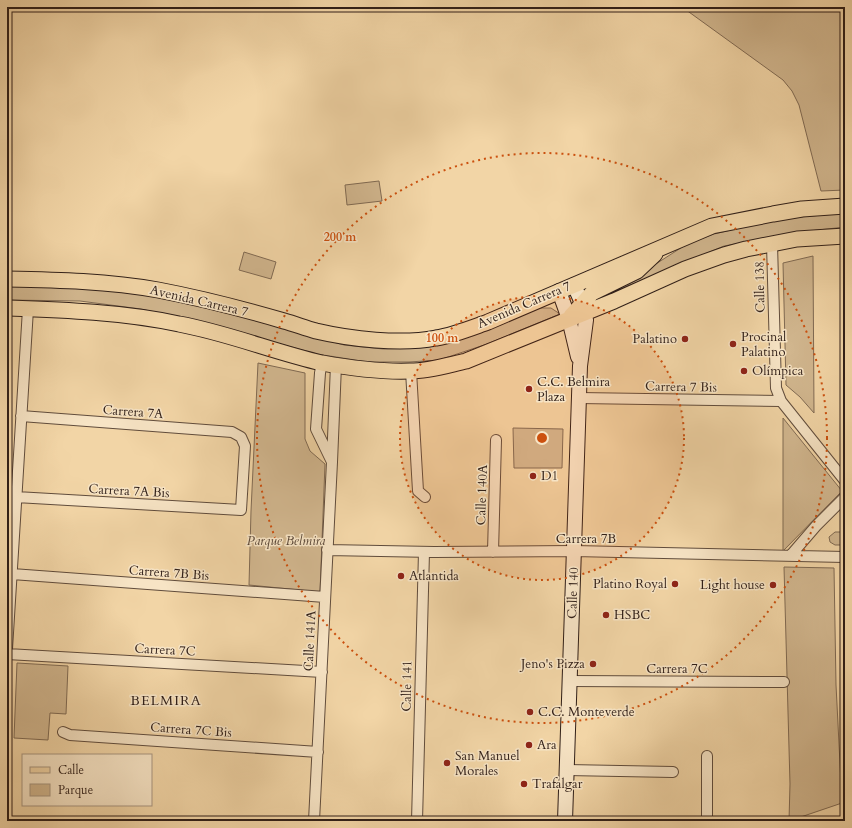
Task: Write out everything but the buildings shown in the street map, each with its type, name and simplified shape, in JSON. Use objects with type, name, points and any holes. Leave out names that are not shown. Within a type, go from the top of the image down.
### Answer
[{"type":"main road","name":"Avenida Carrera 7","points":[[7,279],[79,280],[114,283],[158,290],[213,302],[284,320],[316,331],[357,338],[398,341],[434,339],[454,334],[488,322],[712,226],[802,209],[845,206]]},
{"type":"main road","name":"Avenida Carrera 7","points":[[7,308],[86,312],[139,317],[178,323],[329,364],[373,370],[411,371],[446,366],[466,361],[569,319],[583,308],[708,261],[746,249],[797,239],[845,236]]},
{"type":"main road","points":[[583,308],[596,290],[637,271],[662,247]]},
{"type":"street","name":"Calle 138","points":[[772,244],[776,388],[781,401]]},
{"type":"street","name":"Calle 140","points":[[565,821],[580,366],[586,324],[583,308],[574,285]]},
{"type":"street","name":"Calle 140","points":[[559,291],[569,319],[580,366]]},
{"type":"street","points":[[7,649],[12,574],[10,546],[16,497],[28,309]]},
{"type":"street","name":"Calle 141A","points":[[329,364],[320,373],[316,428],[332,462]]},
{"type":"street","name":"Calle 141A","points":[[314,821],[332,462],[329,364]]},
{"type":"street","points":[[411,371],[418,491],[425,497]]},
{"type":"street","name":"Carrera 7 Bis","points":[[579,398],[781,401]]},
{"type":"street","points":[[781,401],[845,481]]},
{"type":"street","name":"Carrera 7A","points":[[21,416],[232,432],[241,437],[245,446],[241,510]]},
{"type":"street","name":"Calle 140A","points":[[493,552],[496,440]]},
{"type":"street","name":"Carrera 7A Bis","points":[[16,497],[241,510]]},
{"type":"street","points":[[791,555],[816,526],[845,497]]},
{"type":"street","name":"Carrera 7B","points":[[327,550],[424,552],[574,551],[845,557]]},
{"type":"street","name":"Calle 141","points":[[417,821],[424,552]]},
{"type":"street","name":"Carrera 7B Bis","points":[[12,574],[325,597]]},
{"type":"street","name":"Carrera 7C","points":[[7,654],[322,672]]},
{"type":"street","name":"Carrera 7C","points":[[570,681],[784,682]]},
{"type":"street","name":"Carrera 7C Bis","points":[[63,732],[70,735],[318,752]]},
{"type":"street","points":[[707,756],[707,821]]},
{"type":"street","points":[[567,770],[673,772]]},
{"type":"green space","points":[[682,7],[845,7],[845,190],[821,191],[799,105],[792,91],[783,80]]},
{"type":"green space","points":[[379,181],[382,201],[347,205],[345,185]]},
{"type":"green space","points":[[845,213],[845,227],[800,232],[724,246],[592,301],[637,276],[687,244],[714,234],[761,223],[800,217]]},
{"type":"green space","points":[[244,252],[276,262],[271,279],[239,270]]},
{"type":"green space","points":[[813,256],[814,413],[800,397],[786,385],[783,263]]},
{"type":"green space","points":[[7,285],[77,287],[147,294],[227,312],[344,345],[383,349],[414,348],[444,344],[536,308],[551,308],[560,314],[487,344],[439,360],[368,362],[317,354],[207,324],[141,309],[80,301],[7,300]]},
{"type":"green space","name":"Parque Belmira","points":[[258,363],[305,373],[305,439],[310,451],[325,464],[320,592],[249,585]]},
{"type":"green space","points":[[783,418],[842,491],[783,551]]},
{"type":"green space","points":[[513,428],[563,429],[562,468],[514,468]]},
{"type":"green space","points":[[835,532],[845,532],[845,545],[835,545],[830,542],[829,537]]},
{"type":"green space","points":[[784,567],[834,568],[836,685],[842,803],[789,821],[790,784]]},
{"type":"green space","points":[[17,663],[68,666],[66,714],[50,713],[48,740],[14,738]]},
{"type":"place","name":"Palatino","points":[[685,339]]},
{"type":"place","name":"Procinal Palatino","points":[[733,344]]},
{"type":"place","name":"Olímpica","points":[[744,371]]},
{"type":"place","name":"C.C. Belmira Plaza","points":[[529,389]]},
{"type":"place","name":"D1","points":[[533,476]]},
{"type":"place","name":"Atlantida","points":[[401,576]]},
{"type":"place","name":"Platino Royal","points":[[675,584]]},
{"type":"place","name":"Light house","points":[[773,585]]},
{"type":"place","name":"HSBC","points":[[606,615]]},
{"type":"place","name":"Jeno's Pizza","points":[[593,664]]},
{"type":"place","name":"C.C. Monteverde","points":[[530,712]]},
{"type":"place","name":"Ara","points":[[529,745]]},
{"type":"place","name":"San Manuel Morales","points":[[447,763]]},
{"type":"place","name":"Trafalgar","points":[[524,784]]},
{"type":"district","name":"BELMIRA","points":[[166,700]]}]
